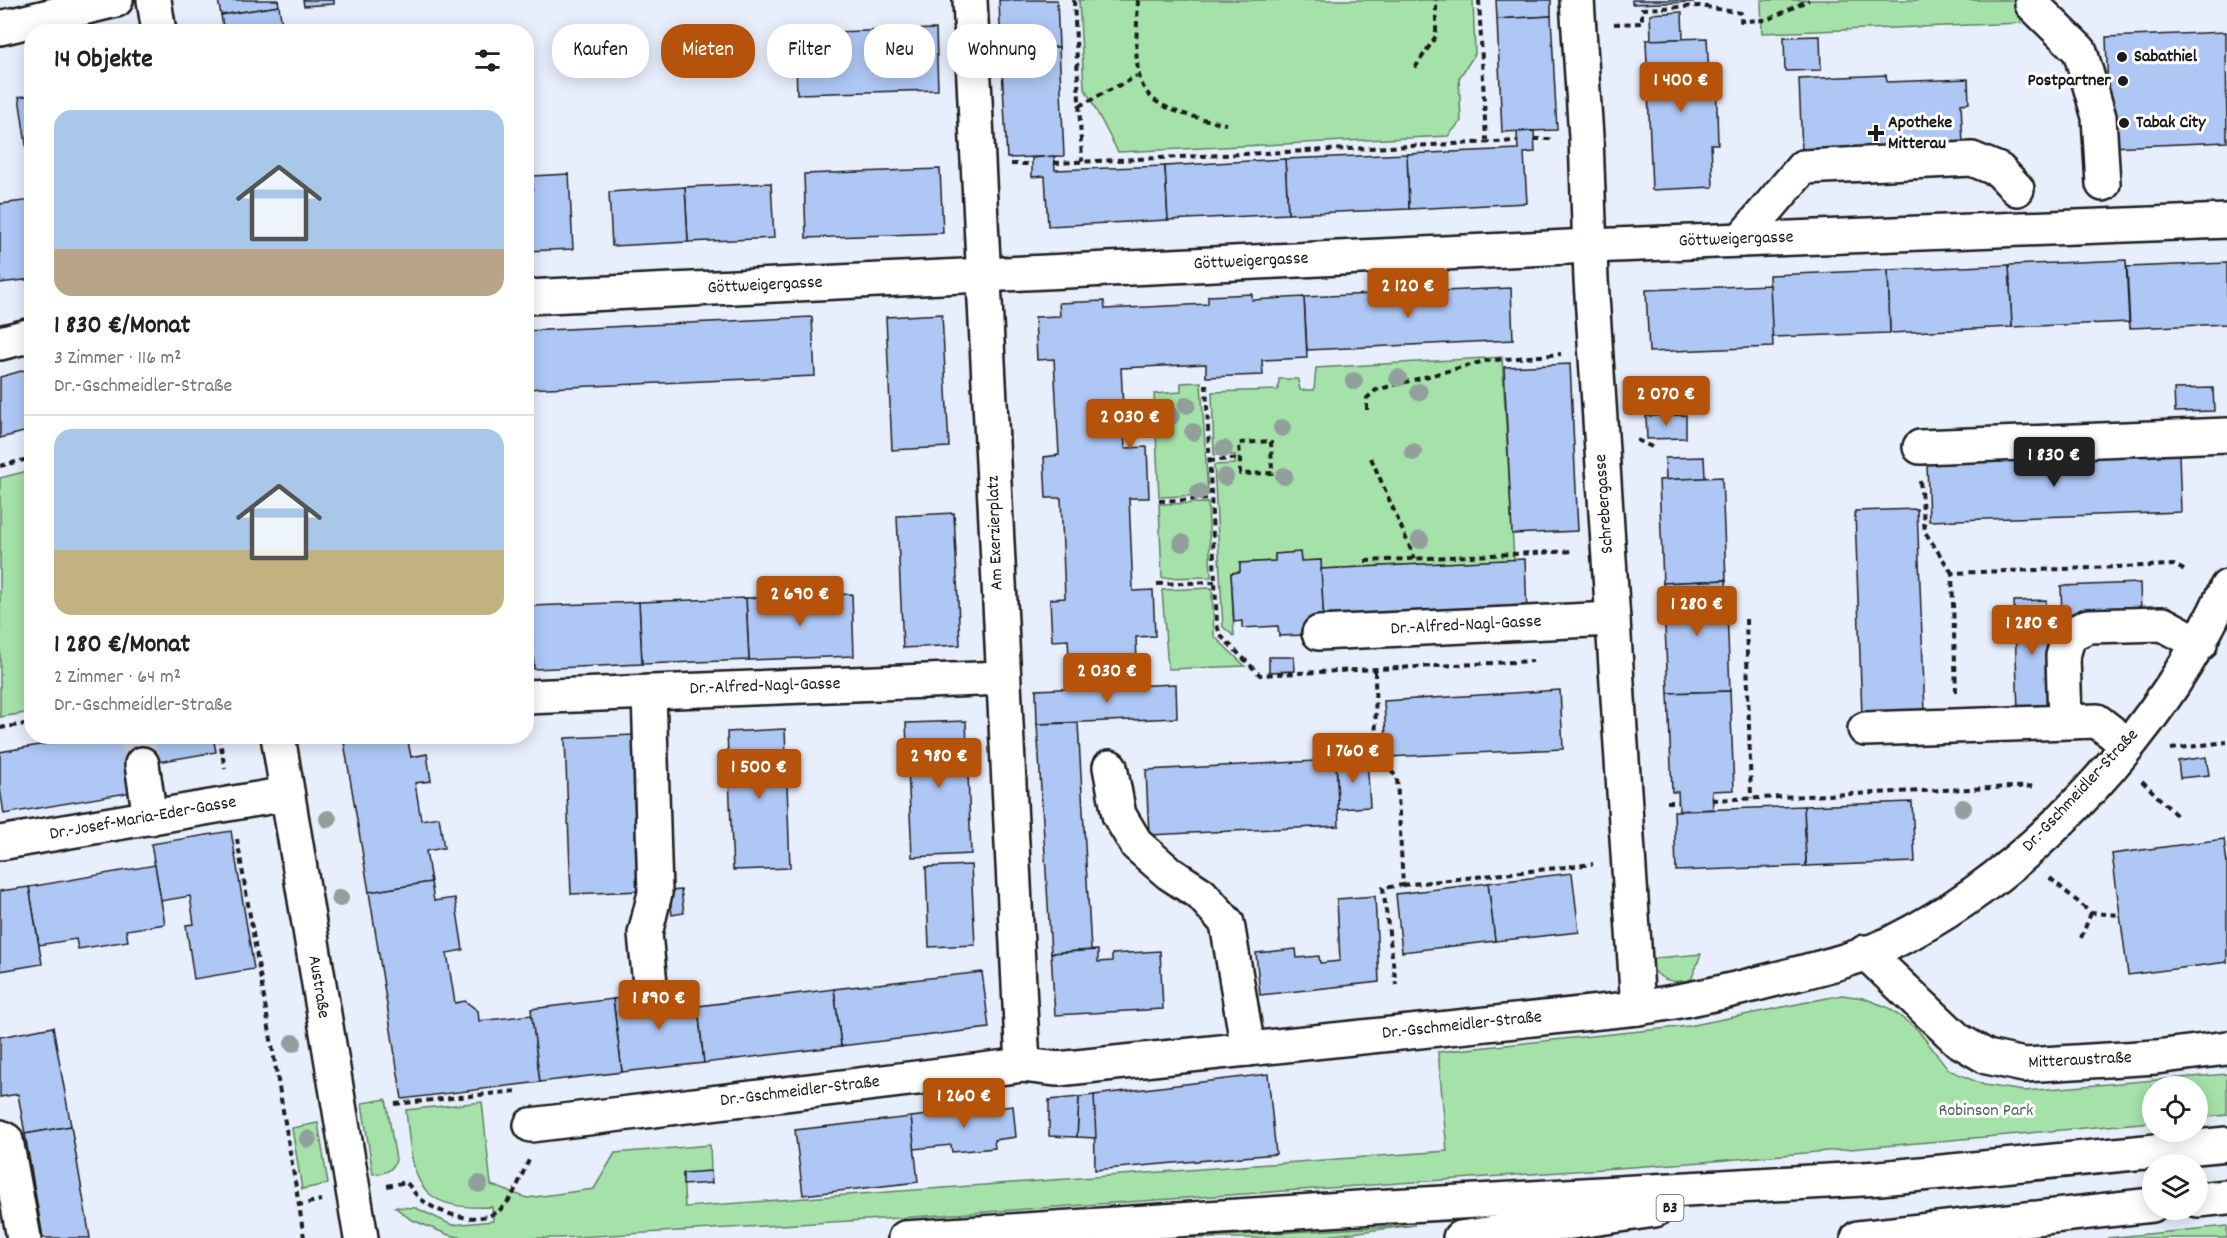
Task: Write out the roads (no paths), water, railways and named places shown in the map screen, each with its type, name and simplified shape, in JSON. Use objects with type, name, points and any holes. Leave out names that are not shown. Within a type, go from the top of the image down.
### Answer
[{"type":"main road","points":[[0,28],[116,0]]},
{"type":"main road","points":[[154,0],[158,24]]},
{"type":"main road","name":"Am Exerzierplatz","points":[[970,0],[1023,1065]]},
{"type":"main road","name":"Schrebergasse","points":[[1577,0],[1589,246],[1638,1008]]},
{"type":"main road","points":[[2032,0],[2032,4],[2080,51],[2099,117],[2103,184]]},
{"type":"main road","points":[[1741,240],[1803,167],[1972,159],[1999,170],[2017,174],[2018,229]]},
{"type":"main road","name":"Göttweigergasse","points":[[534,297],[1589,246],[2227,221]]},
{"type":"main road","points":[[0,343],[24,337]]},
{"type":"main road","points":[[1920,447],[2227,435]]},
{"type":"main road","name":"Dr.-Gschmeidler-Straße","points":[[531,1125],[1023,1065],[1058,1069],[1638,1008],[1688,1001],[1828,966],[1892,942],[1937,917],[2025,852],[2064,815],[2128,745],[2200,644],[2227,587]]},
{"type":"main road","name":"Dr.-Alfred-Nagl-Gasse","points":[[1319,633],[1613,619]]},
{"type":"main road","points":[[2065,721],[2062,656],[2069,635],[2088,626],[2163,624],[2200,644]]},
{"type":"main road","name":"Dr.-Alfred-Nagl-Gasse","points":[[534,697],[1002,678]]},
{"type":"main road","points":[[650,692],[655,893],[645,934],[650,984]]},
{"type":"main road","points":[[1865,729],[2097,721],[2128,745]]},
{"type":"main road","name":"Austraße","points":[[279,744],[361,1238]]},
{"type":"main road","points":[[142,765],[150,818]]},
{"type":"main road","points":[[1110,767],[1119,815],[1137,845],[1169,873],[1202,894],[1227,923],[1248,1049]]},
{"type":"main road","name":"Dr.-Josef-Maria-Eder-Gasse","points":[[0,843],[287,794]]},
{"type":"main road","name":"Mitteraustraße","points":[[1865,952],[1958,1040],[1987,1057],[2024,1065],[2156,1057],[2227,1048]]},
{"type":"main road","points":[[0,1137],[6,1140],[24,1238]]},
{"type":"main road","name":"B3","points":[[1460,1238],[1880,1178],[2227,1144]]},
{"type":"main road","points":[[905,1238],[1385,1206],[1880,1178]]},
{"type":"main road","points":[[2208,1199],[2227,1197]]},
{"type":"main road","points":[[1858,1238],[2142,1206]]},
{"type":"tunnel","points":[[138,744],[142,764]]},
{"type":"place","name":"Sabathiel","points":[[2122,57]]},
{"type":"place","name":"Postpartner","points":[[2123,81]]},
{"type":"place","name":"Tabak City","points":[[2124,123]]},
{"type":"place","name":"Apotheke Mitterau","points":[[1876,133]]},
{"type":"park label","name":"Robinson Park","points":[[1986,1111]]}]
